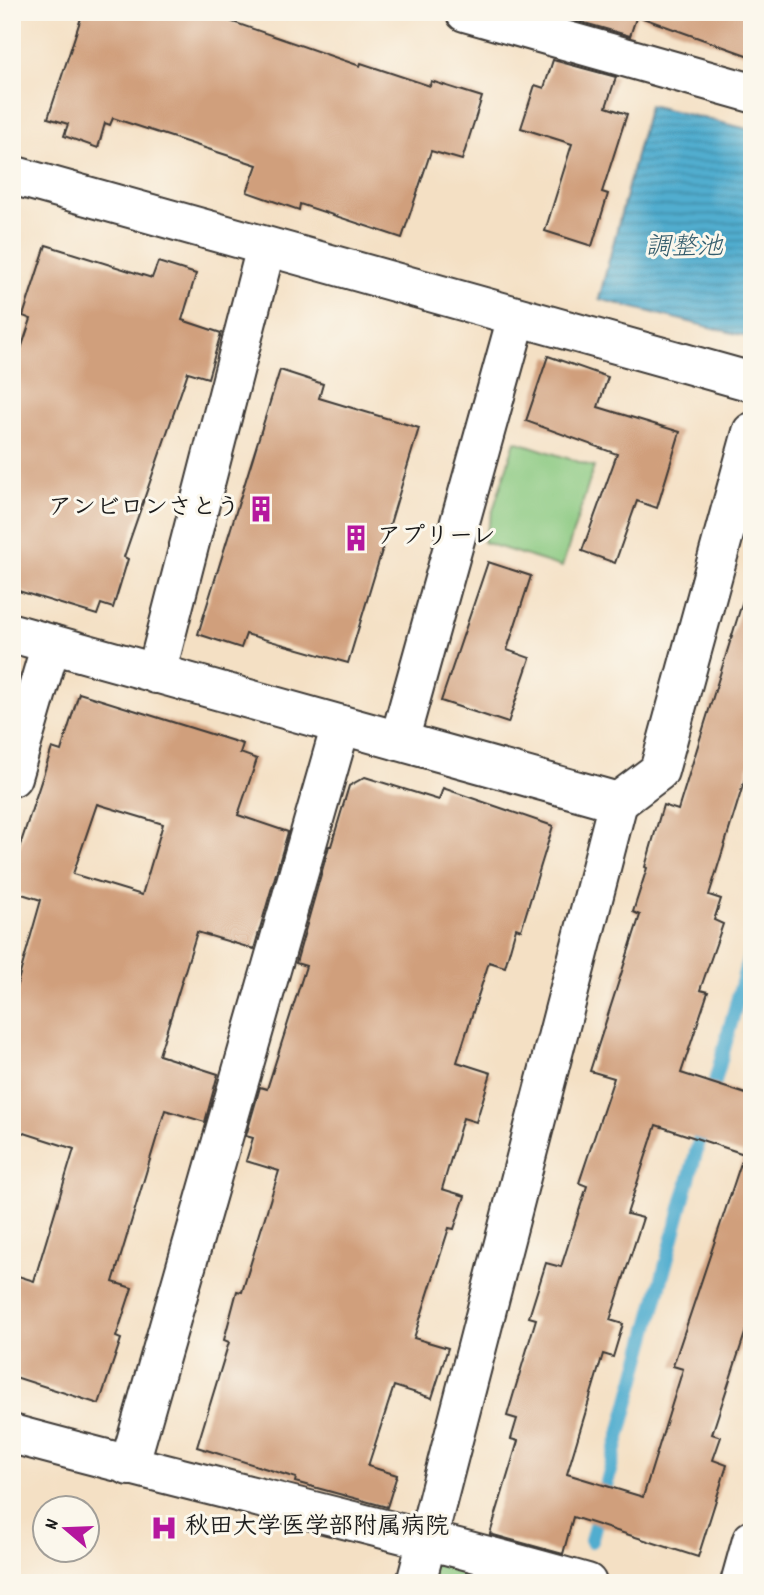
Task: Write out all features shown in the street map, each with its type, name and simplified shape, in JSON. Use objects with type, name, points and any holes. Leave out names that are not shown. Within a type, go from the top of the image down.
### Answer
[{"type":"street","points":[[465,12],[752,93]]},
{"type":"street","points":[[14,185],[266,247],[752,382]]},
{"type":"street","points":[[156,674],[266,247]]},
{"type":"street","points":[[399,741],[517,317]]},
{"type":"street","points":[[416,1583],[618,802],[659,771],[752,432]]},
{"type":"street","points":[[12,634],[618,802]]},
{"type":"street","points":[[12,777],[51,644]]},
{"type":"street","points":[[129,1466],[341,725]]},
{"type":"street","points":[[12,1434],[129,1466],[428,1539],[587,1583]]},
{"type":"street","points":[[740,1583],[752,1540]]},
{"type":"green space","points":[[515,441],[594,467],[562,567],[483,542]]},
{"type":"green space","points":[[428,1539],[587,1583],[416,1583]]},
{"type":"water","name":"調整池","points":[[649,105],[752,130],[752,338],[599,299]]},
{"type":"building","points":[[83,12],[204,12],[360,66],[361,63],[430,86],[431,81],[482,97],[462,160],[431,151],[402,238],[300,204],[299,210],[247,192],[257,165],[113,118],[110,125],[105,123],[98,148],[64,136],[68,124],[48,118]]},
{"type":"building","points":[[568,12],[638,12],[630,36],[567,18]]},
{"type":"building","points":[[640,12],[752,12],[752,57],[640,17]]},
{"type":"building","points":[[553,60],[616,77],[606,107],[627,114],[602,192],[608,194],[592,246],[545,231],[572,144],[521,128],[535,85],[544,88]]},
{"type":"building","points":[[46,245],[152,278],[158,262],[196,274],[182,320],[221,333],[208,378],[188,372],[124,557],[128,559],[113,608],[101,604],[97,615],[12,589],[12,376],[31,319],[23,316]]},
{"type":"building","points":[[548,356],[608,377],[598,407],[680,432],[657,508],[637,501],[615,563],[582,551],[617,454],[526,421]]},
{"type":"building","points":[[280,370],[323,384],[319,398],[419,428],[348,663],[246,634],[241,648],[198,634]]},
{"type":"building","points":[[488,562],[531,576],[507,650],[530,658],[508,723],[441,701]]},
{"type":"building","points":[[743,600],[752,601],[752,756],[709,895],[721,899],[714,920],[723,924],[700,990],[708,992],[681,1073],[752,1096],[752,1312],[712,1434],[721,1437],[713,1460],[727,1465],[698,1557],[573,1517],[563,1554],[490,1534],[518,1441],[511,1439],[517,1419],[507,1416],[536,1319],[529,1317],[546,1263],[561,1267],[587,1186],[579,1183],[614,1078],[590,1071],[640,915],[633,912],[647,868],[645,867],[663,805],[678,810]],"holes":[[[656,1125],[744,1154],[673,1366],[683,1369],[643,1497],[567,1474],[603,1354],[613,1357],[623,1324],[610,1320],[643,1218],[627,1214]]]},
{"type":"building","points":[[79,693],[243,744],[240,753],[257,759],[238,815],[288,832],[254,949],[197,932],[159,1055],[218,1074],[205,1122],[165,1110],[113,1282],[132,1288],[116,1337],[121,1339],[99,1404],[12,1376],[12,1274],[34,1281],[74,1149],[12,1129],[12,1002],[41,900],[12,891],[12,870],[52,748],[61,751]],"holes":[[[97,804],[163,824],[142,895],[73,874]]]},
{"type":"building","points":[[365,777],[439,800],[443,788],[553,826],[521,930],[516,928],[505,967],[489,962],[457,1062],[491,1073],[476,1122],[463,1118],[442,1189],[465,1196],[454,1229],[449,1228],[414,1338],[448,1348],[432,1398],[394,1386],[368,1466],[397,1475],[387,1507],[295,1482],[296,1478],[197,1447],[229,1342],[224,1340],[237,1291],[242,1292],[279,1171],[246,1161],[253,1138],[246,1136],[260,1087],[267,1089],[306,966],[296,963],[329,846],[349,786]]},
{"type":"waterway","points":[[710,1100],[752,946]]},
{"type":"waterway","points":[[591,1541],[704,1123]]},
{"type":"place","name":"アンビロンさとう","points":[[261,509]]},
{"type":"place","name":"アプリーレ","points":[[356,538]]},
{"type":"place","name":"秋田大学医学部附属病院","points":[[164,1528]]}]
